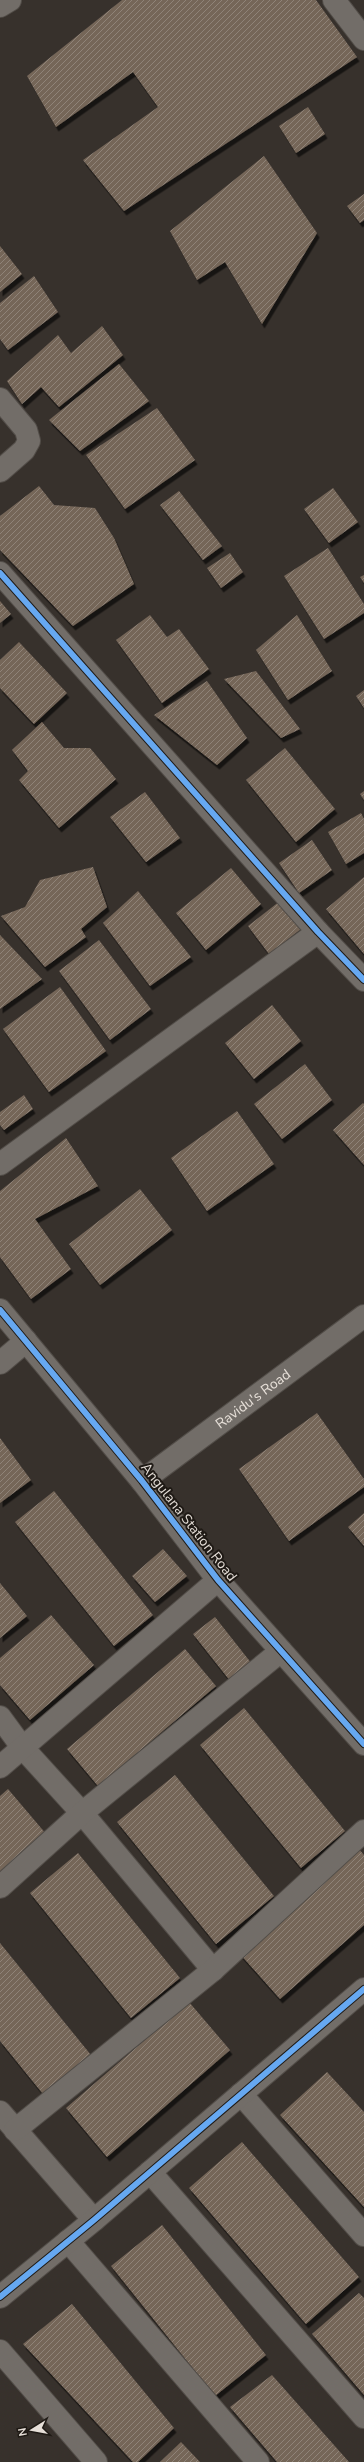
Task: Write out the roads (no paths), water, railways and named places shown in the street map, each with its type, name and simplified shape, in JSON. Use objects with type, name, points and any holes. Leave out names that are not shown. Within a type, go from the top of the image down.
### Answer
[{"type":"street","points":[[0,6],[10,0]]},
{"type":"street","points":[[334,0],[364,39]]},
{"type":"street","points":[[0,399],[26,430],[29,441],[24,450],[0,471]]},
{"type":"street","points":[[0,573],[318,932],[364,980]]},
{"type":"street","points":[[0,1164],[318,932]]},
{"type":"street","name":"Angulana Station Road","points":[[0,1310],[142,1481],[218,1580],[364,1744]]},
{"type":"street","name":"Ravidu's Road","points":[[142,1481],[364,1316]]},
{"type":"street","points":[[0,1362],[26,1341]]},
{"type":"street","points":[[0,1767],[218,1580]]},
{"type":"street","points":[[0,1887],[82,1813],[281,1651]]},
{"type":"street","points":[[0,1717],[22,1747],[82,1813],[213,1970]]},
{"type":"street","points":[[15,2130],[213,1970],[364,1831]]},
{"type":"street","points":[[0,2297],[94,2220],[364,1988]]},
{"type":"street","points":[[241,2094],[364,2235]]},
{"type":"street","points":[[0,2112],[94,2220]]},
{"type":"street","points":[[150,2172],[364,2417]]},
{"type":"street","points":[[68,2241],[258,2462]]},
{"type":"street","points":[[0,2351],[96,2462]]}]
